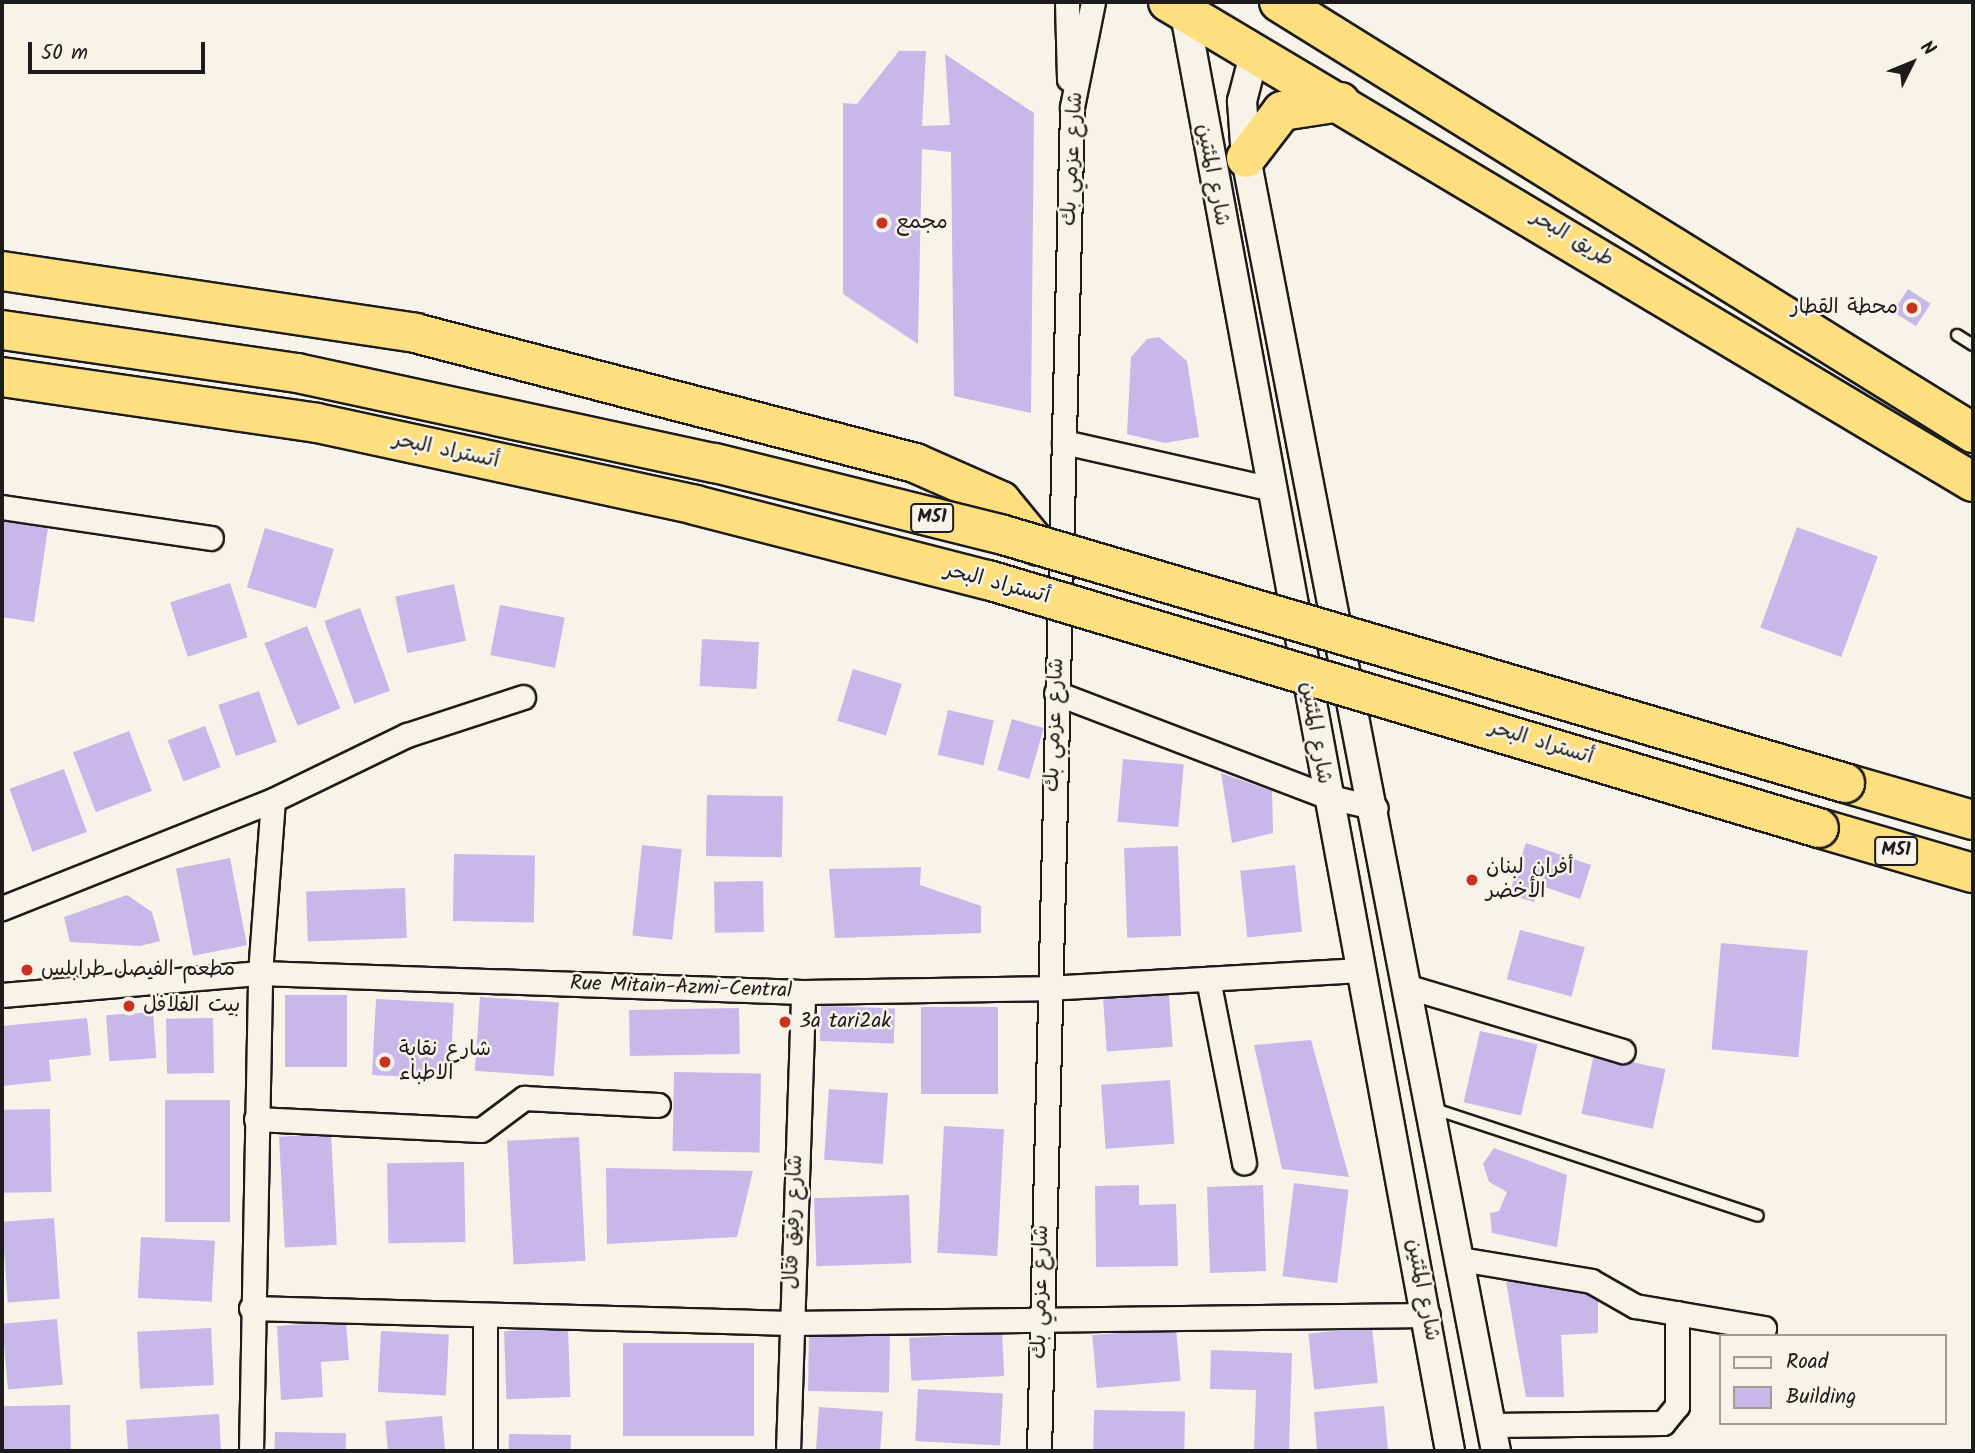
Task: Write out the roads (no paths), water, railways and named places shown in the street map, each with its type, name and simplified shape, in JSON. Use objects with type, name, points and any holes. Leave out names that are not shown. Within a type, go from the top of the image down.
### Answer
[{"type":"highway","points":[[1254,54],[1277,2],[1973,433]]},
{"type":"highway","name":"طريق البحر","points":[[1176,8],[1756,348],[1973,482]]},
{"type":"highway","points":[[1246,158],[1282,111],[1340,102]]},
{"type":"highway","points":[[2,271],[415,333],[915,463],[1001,501],[1038,546]]},
{"type":"highway","points":[[1756,348],[1779,312]]},
{"type":"highway","name":"M51","points":[[2,330],[297,373],[514,416],[1038,546],[1973,820]]},
{"type":"highway","name":"أتستراد البحر","points":[[2,377],[317,423],[695,505],[988,580],[1973,873]]},
{"type":"street","points":[[1067,2],[1072,107]]},
{"type":"street","name":"شارع عزمي بك","points":[[1039,1451],[1046,988],[1072,107],[1093,2]]},
{"type":"street","name":"شارع المئتين","points":[[1176,8],[1272,489],[1326,796],[1428,1315],[1450,1451]]},
{"type":"street","name":"شارع المئتين","points":[[1254,54],[1242,101],[1246,158],[1376,808],[1494,1438]]},
{"type":"street","points":[[1064,442],[1272,489]]},
{"type":"street","points":[[2,507],[211,538]]},
{"type":"street","points":[[1056,693],[1326,796],[1376,808]]},
{"type":"street","points":[[2,908],[273,800],[408,735],[523,697]]},
{"type":"street","points":[[251,1451],[251,1308],[260,973],[273,800]]},
{"type":"street","name":"Rue Mitain-Azmi-Central","points":[[2,995],[260,973],[803,992],[1046,988],[1360,970]]},
{"type":"street","points":[[1208,979],[1244,1162]]},
{"type":"street","points":[[1409,987],[1623,1051]]},
{"type":"street","name":"شارع رفيق فتال","points":[[789,1451],[790,1323],[803,992]]},
{"type":"street","points":[[256,1118],[481,1130],[524,1098],[658,1105]]},
{"type":"street","points":[[1460,1259],[1591,1281],[1635,1306],[1764,1328]]},
{"type":"street","points":[[251,1308],[790,1323],[1428,1315]]},
{"type":"street","points":[[1494,1438],[1663,1423],[1677,1406],[1677,1313]]},
{"type":"street","points":[[485,1315],[485,1451]]},
{"type":"lane","points":[[1957,335],[1973,345]]},
{"type":"lane","points":[[1432,1108],[1758,1216]]},
{"type":"place","name":"مجمع","points":[[882,223]]},
{"type":"place","name":"محطة القطار","points":[[1912,308]]},
{"type":"place","name":"أفران لبنان الأخضر","points":[[1472,880]]},
{"type":"place","name":"مطعم الفيصل طرابلس","points":[[27,970]]},
{"type":"place","name":"بيت الفلافل","points":[[129,1006]]},
{"type":"place","name":"3a tari2ak","points":[[785,1022]]},
{"type":"place","name":"شارع نقابة الاطباء","points":[[385,1062]]}]
